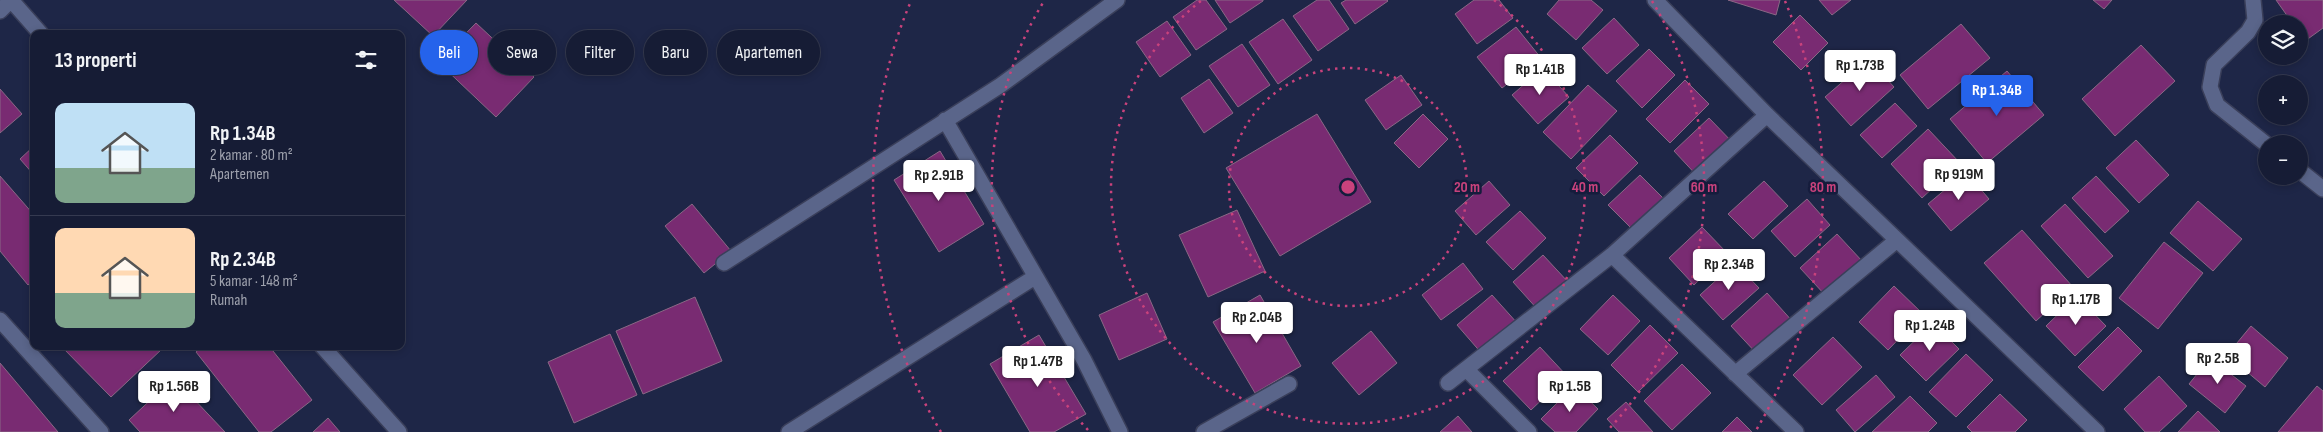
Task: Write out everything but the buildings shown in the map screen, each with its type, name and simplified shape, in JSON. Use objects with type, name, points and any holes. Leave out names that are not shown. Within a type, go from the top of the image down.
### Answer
[{"type":"street","points":[[0,11],[11,0],[37,30]]},
{"type":"street","points":[[724,263],[1000,85],[1117,0]]},
{"type":"street","points":[[1655,0],[1767,115],[2097,432]]},
{"type":"street","points":[[2253,0],[2255,20],[2248,32],[2214,65],[2210,87],[2217,105],[2258,138]]},
{"type":"street","points":[[1448,383],[1612,255],[1767,115]]},
{"type":"street","points":[[945,120],[1084,360],[1120,432]]},
{"type":"street","points":[[2308,177],[2323,189]]},
{"type":"street","points":[[1735,374],[1897,240]]},
{"type":"street","points":[[1612,255],[1796,432]]},
{"type":"street","points":[[788,432],[1036,277]]},
{"type":"street","points":[[0,320],[100,432]]},
{"type":"street","points":[[326,350],[399,432]]},
{"type":"street","points":[[1466,369],[1529,432]]},
{"type":"street","points":[[1204,432],[1289,384]]}]
